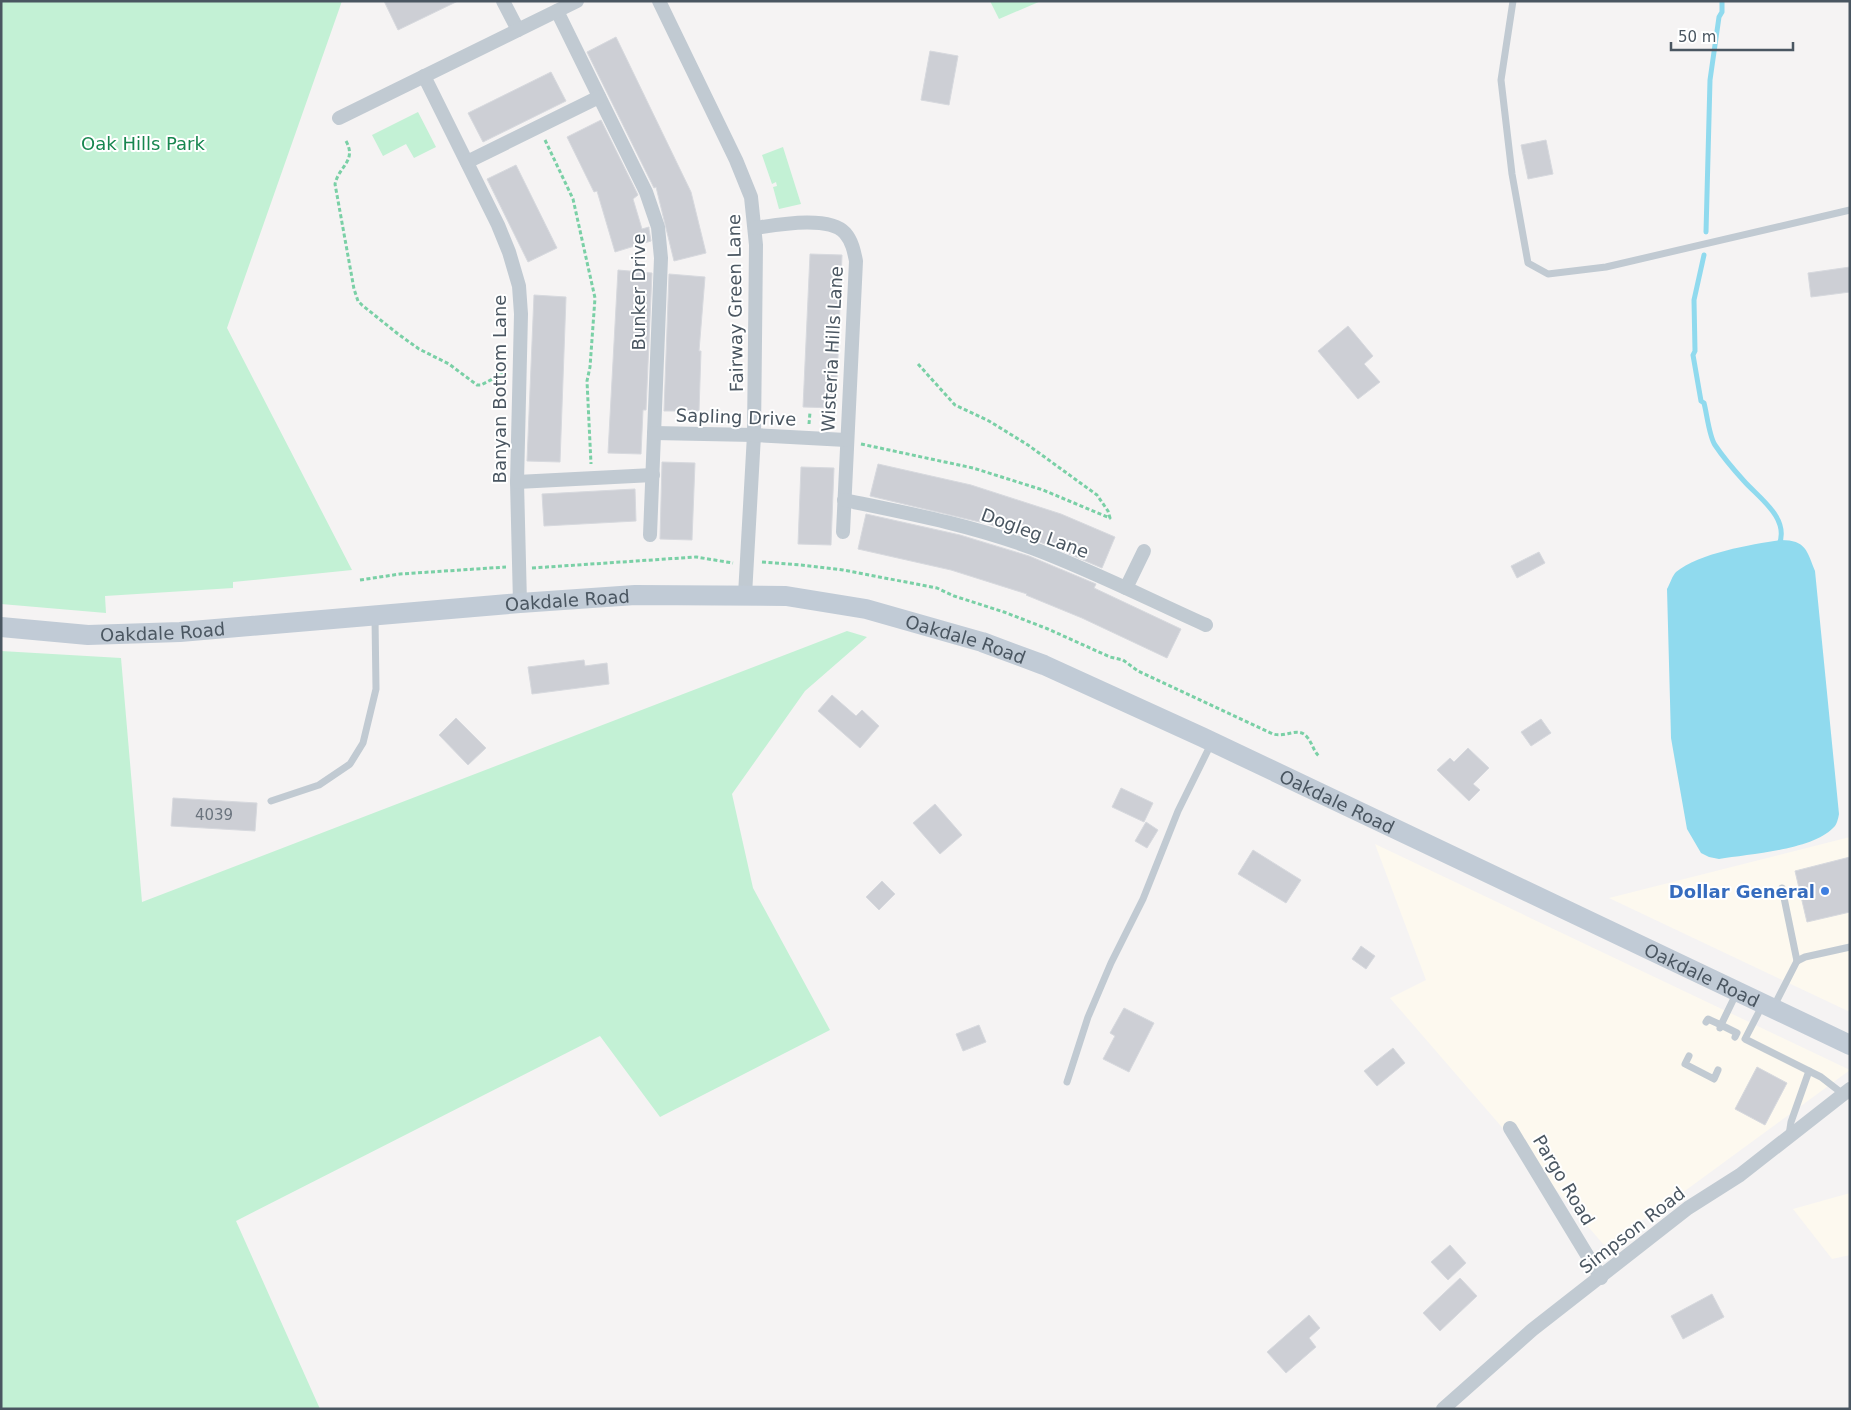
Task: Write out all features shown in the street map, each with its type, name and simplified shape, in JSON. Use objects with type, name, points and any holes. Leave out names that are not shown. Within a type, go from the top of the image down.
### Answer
[{"type":"main road","name":"Oakdale Road","points":[[1,628],[97,635],[180,632],[520,603],[635,596],[786,596],[866,609],[982,642],[1044,665],[1212,742],[1850,1045]]},
{"type":"street","points":[[503,1],[518,30]]},
{"type":"street","points":[[340,118],[576,1]]},
{"type":"street","name":"Fairway Green Lane","points":[[659,1],[736,160],[751,197],[756,245],[754,435],[745,595]]},
{"type":"street","name":"Bunker Drive","points":[[557,11],[646,192],[658,227],[661,258],[650,535]]},
{"type":"street","name":"Banyan Bottom Lane","points":[[424,76],[498,225],[509,252],[519,286],[521,314],[517,482],[520,603]]},
{"type":"street","points":[[467,162],[599,97]]},
{"type":"street","name":"Wisteria Hills Lane","points":[[754,228],[780,224],[833,225],[844,232],[852,244],[856,262],[843,532]]},
{"type":"street","name":"Sapling Drive","points":[[654,433],[754,435],[846,440]]},
{"type":"street","points":[[517,482],[652,475]]},
{"type":"street","name":"Dogleg Lane","points":[[844,500],[950,522],[1032,548],[1206,625]]},
{"type":"street","points":[[1126,588],[1144,551]]},
{"type":"street","name":"Simpson Road","points":[[1443,1409],[1532,1330],[1601,1278],[1688,1208],[1740,1175],[1846,1092]]},
{"type":"street","name":"Pargo Road","points":[[1510,1128],[1601,1278]]},
{"type":"lane","points":[[1513,1],[1501,80],[1512,174],[1528,263],[1548,274],[1606,267],[1850,210]]},
{"type":"lane","points":[[271,801],[320,785],[350,764],[363,743],[376,689],[375,615]]},
{"type":"lane","points":[[1067,1082],[1088,1017],[1107,972],[1143,899],[1178,811],[1212,742]]},
{"type":"lane","points":[[1782,888],[1797,961]]},
{"type":"lane","points":[[1745,1039],[1797,961],[1805,957],[1850,947]]},
{"type":"lane","points":[[1720,1027],[1737,991]]},
{"type":"lane","points":[[1706,1022],[1708,1019],[1720,1027],[1821,1077],[1846,1092]]},
{"type":"lane","points":[[1689,1056],[1685,1064],[1714,1079],[1718,1070]]},
{"type":"lane","points":[[1699,1071],[1703,1063]]},
{"type":"lane","points":[[1789,1135],[1791,1122],[1809,1071]]},
{"type":"path","points":[[543,135],[573,199],[595,298],[587,381],[591,470]]},
{"type":"path","points":[[346,141],[350,149],[350,156],[335,184],[354,289],[358,301],[410,343],[449,364],[477,385],[481,385],[506,372]]},
{"type":"path","points":[[860,444],[973,468],[1043,490],[1110,518],[1103,502],[1085,486],[1072,479],[1028,445],[989,421],[955,405],[918,364]]},
{"type":"path","points":[[360,580],[400,574],[696,557],[733,563]]},
{"type":"path","points":[[759,562],[843,570],[937,588],[954,596],[1048,629],[1110,657],[1123,660],[1138,671],[1273,734],[1280,736],[1300,732],[1306,736],[1320,757]]},
{"type":"shaded area","points":[[1850,837],[1850,1012],[1609,898]]},
{"type":"shaded area","points":[[1375,844],[1850,1070],[1667,1204],[1604,1245],[1390,998],[1426,980]]},
{"type":"shaded area","points":[[1850,1193],[1850,1255],[1832,1259],[1793,1209]]},
{"type":"green space","name":"Oak Hills Park","points":[[1,1],[342,1],[227,328],[352,570],[233,582],[233,588],[105,596],[106,613],[1,604]]},
{"type":"green space","points":[[990,1],[1041,1],[999,19]]},
{"type":"green space","points":[[418,112],[436,147],[414,158],[406,144],[383,156],[372,135]]},
{"type":"green space","points":[[783,147],[801,204],[779,209],[773,187],[777,186],[776,182],[772,184],[762,155]]},
{"type":"green space","points":[[847,631],[867,637],[805,691],[732,794],[753,888],[830,1030],[660,1117],[600,1036],[236,1221],[320,1409],[1,1409],[1,651],[121,658],[142,902]]},
{"type":"water","points":[[1781,540],[1796,542],[1801,545],[1807,552],[1815,571],[1839,814],[1834,827],[1811,841],[1796,846],[1719,859],[1709,857],[1701,853],[1687,829],[1671,738],[1667,589],[1676,572],[1686,565],[1726,550]]},
{"type":"building","points":[[384,1],[458,1],[398,30]]},
{"type":"building","points":[[616,37],[691,192],[706,253],[674,261],[656,187],[654,188],[587,52]]},
{"type":"building","points":[[930,51],[958,56],[949,105],[921,100]]},
{"type":"building","points":[[551,72],[566,101],[483,142],[468,113]]},
{"type":"building","points":[[601,120],[638,195],[633,199],[642,229],[649,227],[651,241],[615,252],[597,191],[594,192],[567,137]]},
{"type":"building","points":[[1546,140],[1553,174],[1528,179],[1521,145]]},
{"type":"building","points":[[516,165],[557,248],[528,262],[487,179]]},
{"type":"building","points":[[810,254],[842,255],[836,408],[803,407]]},
{"type":"building","points":[[1850,267],[1850,292],[1811,297],[1808,273]]},
{"type":"building","points":[[618,270],[652,273],[646,410],[643,410],[641,454],[608,453]]},
{"type":"building","points":[[669,274],[705,277],[699,351],[701,351],[699,411],[664,411]]},
{"type":"building","points":[[534,295],[566,297],[560,462],[527,461]]},
{"type":"building","points":[[1348,326],[1373,356],[1364,364],[1380,382],[1358,399],[1318,351]]},
{"type":"building","points":[[662,462],[695,463],[692,540],[660,539]]},
{"type":"building","points":[[878,464],[971,485],[1061,514],[1115,537],[1102,568],[1035,540],[988,524],[870,496]]},
{"type":"building","points":[[801,467],[834,468],[831,545],[798,544]]},
{"type":"building","points":[[635,489],[636,521],[544,526],[542,494]]},
{"type":"building","points":[[866,514],[960,535],[1029,556],[1096,584],[1094,588],[1181,629],[1167,658],[1027,594],[951,570],[858,549]]},
{"type":"building","points":[[1539,552],[1545,563],[1517,578],[1511,566]]},
{"type":"building","points":[[584,660],[585,666],[607,663],[609,684],[532,694],[528,667]]},
{"type":"building","points":[[832,695],[856,716],[862,710],[879,726],[860,748],[818,711]]},
{"type":"building","points":[[456,718],[486,748],[468,765],[439,735]]},
{"type":"building","points":[[1541,719],[1551,733],[1531,746],[1521,732]]},
{"type":"building","points":[[1468,748],[1489,768],[1473,784],[1480,790],[1469,801],[1437,770],[1450,758],[1454,762]]},
{"type":"building","points":[[1121,788],[1153,803],[1144,822],[1112,807]]},
{"type":"building","points":[[173,798],[257,803],[255,831],[171,826]]},
{"type":"building","points":[[935,804],[962,835],[940,854],[913,823]]},
{"type":"building","points":[[1146,822],[1158,830],[1147,848],[1135,841]]},
{"type":"building","points":[[1253,850],[1301,880],[1286,903],[1238,874]]},
{"type":"building","name":"Dollar General","points":[[1850,857],[1850,912],[1807,922],[1795,871]]},
{"type":"building","points":[[882,881],[895,894],[879,910],[866,897]]},
{"type":"building","points":[[1361,946],[1375,956],[1366,969],[1352,959]]},
{"type":"building","points":[[1124,1008],[1154,1023],[1129,1072],[1103,1059],[1115,1036],[1110,1033]]},
{"type":"building","points":[[979,1025],[986,1042],[963,1051],[956,1034]]},
{"type":"building","points":[[1393,1048],[1405,1063],[1377,1086],[1364,1071]]},
{"type":"building","points":[[1757,1067],[1787,1083],[1765,1125],[1735,1109]]},
{"type":"building","points":[[1450,1245],[1466,1263],[1448,1280],[1431,1262]]},
{"type":"building","points":[[1460,1278],[1477,1296],[1440,1331],[1423,1313]]},
{"type":"building","points":[[1712,1294],[1724,1317],[1683,1339],[1671,1316]]},
{"type":"building","points":[[1309,1315],[1320,1328],[1309,1338],[1316,1347],[1286,1373],[1267,1352]]},
{"type":"waterway","points":[[1706,232],[1710,80],[1719,17],[1722,12],[1722,1]]},
{"type":"waterway","points":[[1704,255],[1694,300],[1695,351],[1693,355],[1701,401],[1704,403],[1715,445],[1744,481],[1777,517],[1781,535],[1779,545]]},
{"type":"place","name":"Dollar General","points":[[1825,891]]}]
